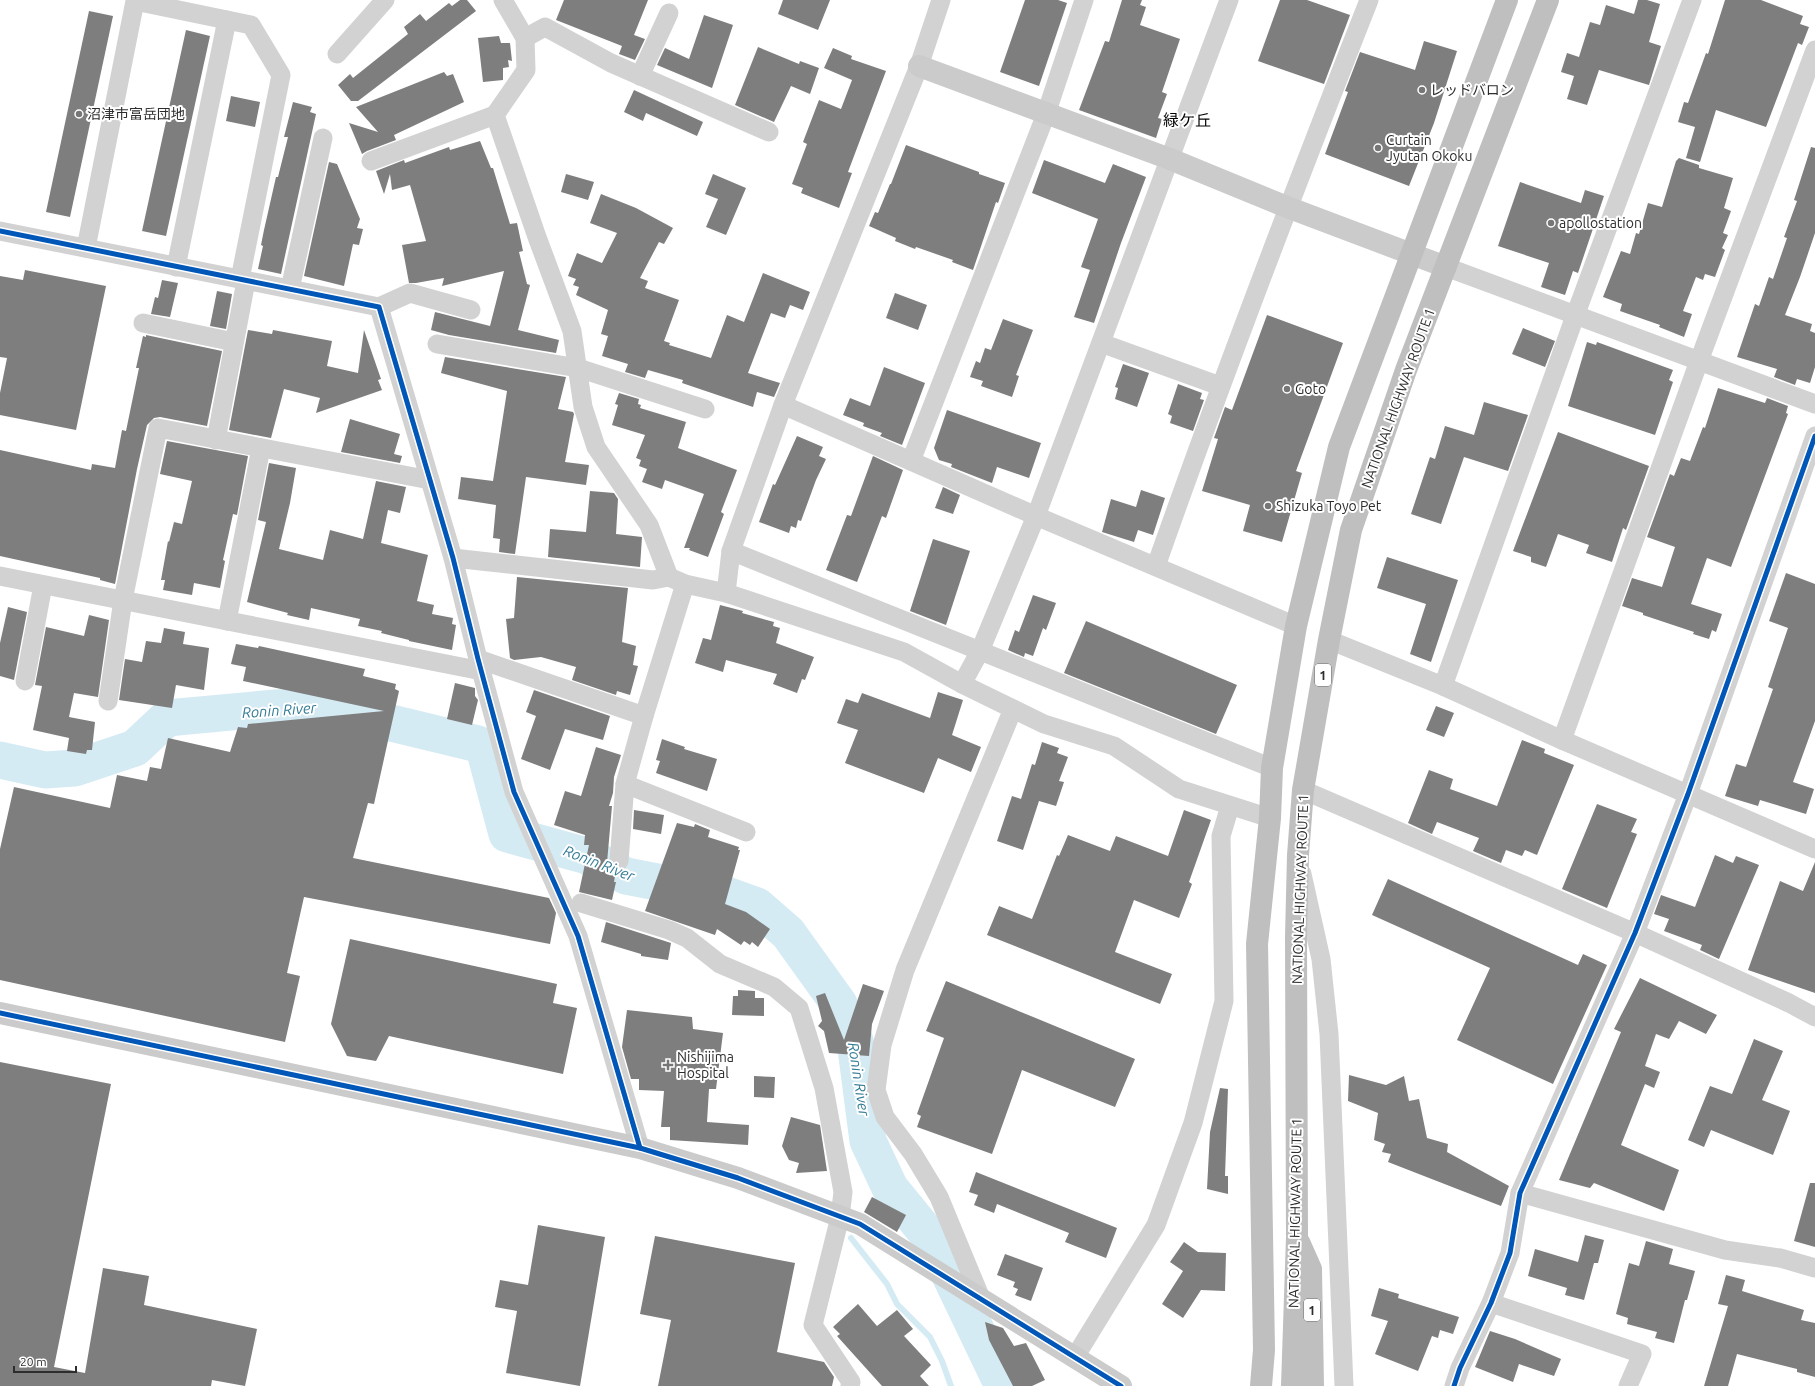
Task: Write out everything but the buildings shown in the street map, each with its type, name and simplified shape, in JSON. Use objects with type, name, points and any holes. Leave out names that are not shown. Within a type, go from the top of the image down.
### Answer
[{"type":"highway","points":[[1261,1386],[1264,1350],[1257,944],[1270,818],[1272,768],[1296,626],[1339,447],[1507,0]]},
{"type":"highway","name":"NATIONAL HIGHWAY ROUTE 1","points":[[1292,1386],[1297,1237],[1296,937],[1298,855],[1303,790],[1329,640],[1351,530],[1406,370],[1548,0]]},
{"type":"highway","name":"1","points":[[1297,1237],[1311,1269],[1313,1386]]},
{"type":"highway","points":[[1251,1386],[1264,1350]]},
{"type":"street","points":[[337,54],[385,0]]},
{"type":"street","points":[[371,161],[495,116],[526,70],[525,38],[503,0]]},
{"type":"street","points":[[726,593],[731,551],[783,405],[919,66],[941,0]]},
{"type":"street","points":[[911,461],[1046,114],[1084,0]]},
{"type":"street","points":[[962,684],[980,651],[1036,516],[1229,0]]},
{"type":"street","points":[[1156,566],[1220,386],[1287,207],[1369,0]]},
{"type":"street","points":[[1443,686],[1575,316],[1692,0]]},
{"type":"street","points":[[86,248],[135,1],[251,25],[281,75],[243,280],[234,342],[216,440]]},
{"type":"street","points":[[640,76],[669,13]]},
{"type":"street","points":[[176,267],[227,20]]},
{"type":"street","points":[[525,38],[545,27],[611,63],[769,132]]},
{"type":"street","points":[[1562,740],[1699,361],[1815,50]]},
{"type":"street","points":[[919,66],[1170,159],[1287,207],[1411,255],[1815,404]]},
{"type":"street","points":[[495,116],[537,237],[572,331],[584,407],[596,447],[649,525],[677,580],[644,716],[625,784],[619,861]]},
{"type":"street","points":[[290,290],[323,138]]},
{"type":"street","points":[[0,231],[379,307],[410,293],[470,310]]},
{"type":"street","points":[[379,307],[453,558],[514,792],[578,936],[640,1148]]},
{"type":"street","points":[[143,323],[234,342]]},
{"type":"street","points":[[1101,343],[1220,386]]},
{"type":"street","points":[[437,344],[578,368],[705,409]]},
{"type":"street","points":[[783,405],[1036,516],[1296,626]]},
{"type":"street","points":[[108,700],[124,600],[158,428],[430,480]]},
{"type":"street","points":[[1454,1386],[1460,1368],[1491,1303],[1510,1253],[1520,1193],[1635,933],[1688,794],[1815,436]]},
{"type":"street","points":[[227,621],[261,448]]},
{"type":"street","points":[[731,551],[1272,768]]},
{"type":"street","points":[[453,558],[653,580],[677,580],[726,593],[904,652],[962,684],[1044,724],[1114,746],[1179,789],[1270,818]]},
{"type":"street","points":[[0,576],[227,621],[480,665],[644,716]]},
{"type":"street","points":[[25,681],[43,585]]},
{"type":"street","points":[[1329,640],[1443,686],[1562,740],[1688,794],[1814,844]]},
{"type":"street","points":[[976,1297],[939,1197],[914,1154],[885,1118],[876,1090],[882,1045],[905,970],[1012,709]]},
{"type":"street","points":[[625,784],[746,832]]},
{"type":"street","points":[[1303,790],[1635,933],[1789,1003],[1815,1017]]},
{"type":"street","points":[[1075,1357],[1156,1225],[1193,1123],[1224,1001],[1221,836],[1230,806]]},
{"type":"street","points":[[1298,855],[1321,959],[1329,1034],[1344,1386]]},
{"type":"street","points":[[581,903],[669,930],[687,938],[720,964],[774,987],[799,1008],[824,1088],[843,1192],[840,1217],[813,1325],[852,1385]]},
{"type":"street","points":[[0,1013],[640,1148],[738,1178],[860,1224],[1121,1386]]},
{"type":"street","points":[[1520,1193],[1725,1250],[1780,1258],[1815,1268]]},
{"type":"street","points":[[1491,1303],[1642,1354],[1628,1386]]},
{"type":"waterway","name":"Ronin River","points":[[0,760],[45,770],[75,768],[135,748],[167,718],[275,708],[321,706],[478,744],[485,752],[507,834],[587,856],[626,876],[729,896],[757,906],[788,933],[839,1004],[855,1041],[868,1141],[890,1188],[934,1242],[1003,1386]]},
{"type":"waterway","points":[[851,1238],[887,1284],[897,1304],[930,1337],[942,1361],[951,1386]]},
{"type":"cycle path","points":[[0,231],[379,307],[453,558],[478,659],[514,792],[578,936],[640,1148]]},
{"type":"cycle path","points":[[1454,1386],[1460,1368],[1491,1303],[1510,1253],[1520,1193],[1635,933],[1688,794],[1815,436]]},
{"type":"cycle path","points":[[0,1013],[640,1148],[738,1178],[860,1224],[1121,1386]]},
{"type":"place","name":"レッドバロン","points":[[1422,90]]},
{"type":"place","name":"沼津市富岳団地","points":[[79,114]]},
{"type":"place","name":"Curtain Jyutan Okoku","points":[[1378,148]]},
{"type":"place","name":"apollostation","points":[[1551,223]]},
{"type":"place","name":"Goto","points":[[1287,389]]},
{"type":"place","name":"Shizuka Toyo Pet","points":[[1268,506]]},
{"type":"place","name":"Nishijima Hospital","points":[[668,1065]]},
{"type":"district","name":"緑ケ丘","points":[[1187,120]]}]
